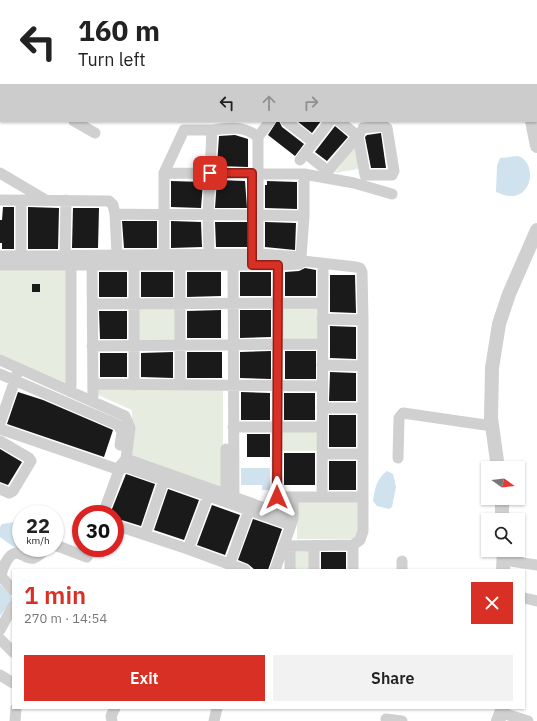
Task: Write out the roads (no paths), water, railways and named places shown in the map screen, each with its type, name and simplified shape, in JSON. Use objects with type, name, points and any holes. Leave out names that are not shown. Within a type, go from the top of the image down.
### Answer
[{"type":"street","points":[[76,122],[95,133]]},
{"type":"street","points":[[257,130],[269,122]]},
{"type":"street","points":[[287,122],[314,142]]},
{"type":"street","points":[[329,122],[302,157],[329,170],[363,128]]},
{"type":"street","points":[[342,122],[363,128],[384,126],[387,128],[394,174],[366,175],[363,128]]},
{"type":"street","points":[[532,122],[537,146]]},
{"type":"street","points":[[164,254],[164,173],[184,130],[212,130],[237,123],[257,130]]},
{"type":"street","points":[[209,254],[208,216],[212,130]]},
{"type":"street","points":[[255,260],[255,173],[257,130]]},
{"type":"street","points":[[0,173],[45,200]]},
{"type":"street","points":[[164,173],[304,174],[354,183],[392,194]]},
{"type":"street","points":[[255,260],[278,265],[298,264],[302,259],[304,174]]},
{"type":"street","points":[[0,200],[109,200],[114,205],[117,254]]},
{"type":"street","points":[[21,200],[21,256]]},
{"type":"street","points":[[66,200],[69,258],[71,392]]},
{"type":"street","points":[[115,214],[304,216]]},
{"type":"street","points":[[497,461],[492,426],[492,368],[499,324],[509,294],[537,230]]},
{"type":"street","points":[[92,260],[117,254],[134,260],[164,254],[180,260],[209,254],[229,260]]},
{"type":"street","points":[[0,256],[92,260],[302,259],[323,264],[360,268],[363,320],[363,531],[360,540],[353,545],[287,546]]},
{"type":"street","points":[[0,265],[69,258]]},
{"type":"street","points":[[92,260],[93,401]]},
{"type":"street","points":[[134,260],[134,384]]},
{"type":"street","points":[[180,260],[180,385]]},
{"type":"street","points":[[229,260],[230,500]]},
{"type":"street","points":[[322,497],[323,264]]},
{"type":"street","points":[[278,265],[277,497],[363,497]]},
{"type":"street","points":[[93,304],[322,303]]},
{"type":"street","points":[[322,319],[363,320]]},
{"type":"street","points":[[92,346],[322,344]]},
{"type":"street","points":[[0,360],[124,416],[130,428],[122,465],[106,505]]},
{"type":"street","points":[[322,365],[363,366]]},
{"type":"street","points":[[0,423],[18,369]]},
{"type":"street","points":[[0,374],[13,383],[118,425],[122,432],[119,457],[122,465],[208,496],[230,500],[249,510],[292,522]]},
{"type":"street","points":[[0,398],[13,383]]},
{"type":"street","points":[[93,384],[322,386]]},
{"type":"street","points":[[230,385],[233,427],[230,500]]},
{"type":"street","points":[[322,408],[363,408]]},
{"type":"street","points":[[398,458],[399,418],[403,413],[492,426]]},
{"type":"street","points":[[233,427],[322,427]]},
{"type":"street","points":[[0,429],[122,465],[292,522]]},
{"type":"street","points":[[0,441],[29,458],[31,461],[13,491],[9,493],[0,489]]},
{"type":"street","points":[[322,454],[363,454]]},
{"type":"street","points":[[145,534],[164,480]]},
{"type":"street","points":[[188,549],[208,496]]},
{"type":"street","points":[[276,569],[287,546],[292,522],[293,497]]},
{"type":"street","points":[[230,563],[249,510]]},
{"type":"street","points":[[124,528],[230,563],[243,569]]},
{"type":"street","points":[[353,545],[353,569]]},
{"type":"street","points":[[287,546],[290,569]]},
{"type":"street","points":[[314,546],[314,569]]},
{"type":"street","points":[[12,557],[7,561],[1,571],[1,576],[12,589]]},
{"type":"street","points":[[503,560],[537,565]]},
{"type":"street","points":[[525,598],[537,601]]},
{"type":"street","points":[[0,630],[12,608]]},
{"type":"street","points":[[0,638],[12,651]]},
{"type":"street","points":[[0,675],[12,682]]},
{"type":"street","points":[[15,721],[16,709]]},
{"type":"street","points":[[112,721],[111,716],[114,709]]},
{"type":"street","points":[[214,721],[217,709]]},
{"type":"street","points":[[501,714],[528,721]]},
{"type":"street","points":[[386,719],[402,721]]},
{"type":"water","points":[[518,156],[528,165],[530,179],[527,186],[517,195],[507,196],[496,192],[497,166],[500,158]]},
{"type":"water","points":[[241,468],[270,468],[270,490],[262,490],[262,485],[241,485]]},
{"type":"water","points":[[387,471],[393,474],[396,487],[392,507],[389,509],[377,506],[373,501],[375,488],[378,481]]},
{"type":"water","points":[[12,522],[12,546],[0,537],[0,527],[2,524]]},
{"type":"water","points":[[0,584],[11,595],[12,600],[0,616]]}]
